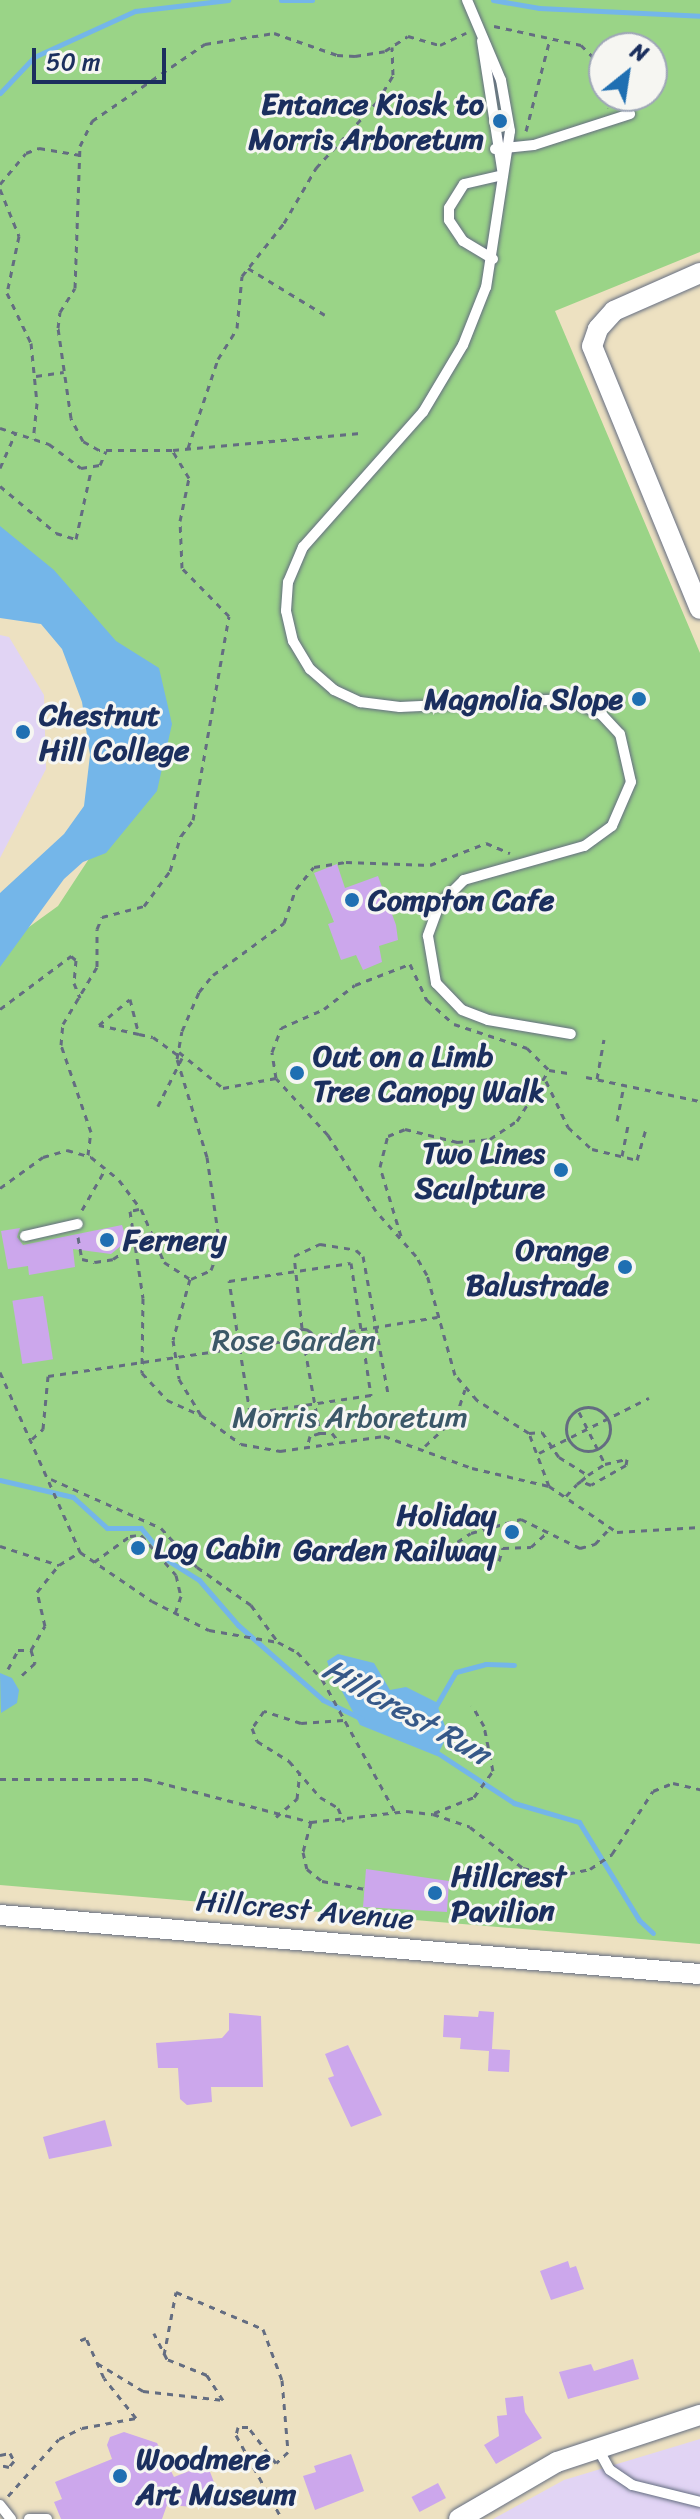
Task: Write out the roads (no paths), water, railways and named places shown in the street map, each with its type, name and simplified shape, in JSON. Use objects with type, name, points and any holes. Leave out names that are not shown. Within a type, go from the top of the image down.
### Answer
[{"type":"street","points":[[700,273],[614,311],[593,338],[594,358],[700,609]]},
{"type":"street","name":"Hillcrest Avenue","points":[[0,1915],[700,1974]]},
{"type":"street","points":[[459,2519],[541,2470],[597,2447],[700,2415]]},
{"type":"lane","points":[[467,1],[501,80],[515,148],[503,175],[493,259],[473,324],[451,369],[403,437],[303,547],[288,582],[286,611],[293,641],[310,669],[334,690],[360,702],[400,707],[556,698],[579,703],[611,723],[624,744],[630,769],[628,795],[618,817],[584,846],[475,874],[445,896],[428,936],[431,973],[452,1003],[474,1016],[571,1034]]},
{"type":"lane","points":[[482,39],[495,149],[503,175]]},
{"type":"lane","points":[[495,149],[515,148],[630,114]]},
{"type":"lane","points":[[493,259],[463,241],[449,220],[449,208],[464,184],[503,175]]},
{"type":"lane","points":[[25,1236],[78,1224]]},
{"type":"lane","points":[[597,2447],[610,2470],[632,2485],[700,2502]]},
{"type":"lane","points":[[4,2500],[11,2519]]},
{"type":"lane","points":[[29,2519],[47,2519]]},
{"type":"water","points":[[0,526],[54,570],[116,641],[159,668],[172,724],[157,791],[106,853],[83,862],[64,879],[0,967],[0,893],[64,834],[84,806],[90,755],[82,702],[62,649],[41,624],[0,618]]},
{"type":"water","points":[[338,1654],[374,1663],[390,1690],[406,1687],[436,1702],[448,1734],[437,1756],[360,1725],[327,1661]]},
{"type":"water","points":[[0,1673],[12,1678],[19,1690],[17,1703],[1,1713]]},
{"type":"waterway","points":[[0,93],[34,57],[135,11],[228,0]]},
{"type":"waterway","points":[[281,0],[312,0]]},
{"type":"waterway","points":[[493,0],[539,8],[700,16]]},
{"type":"waterway","name":"Hillcrest Run","points":[[0,1480],[73,1497],[107,1528],[141,1528],[167,1560],[199,1580],[238,1625],[323,1700],[362,1719]]},
{"type":"waterway","points":[[436,1706],[456,1672],[486,1664],[514,1665]]},
{"type":"waterway","name":"Hillcrest Run","points":[[433,1750],[514,1803],[579,1822],[639,1920],[653,1933]]},
{"type":"place","name":"Entance Kiosk to Morris Arboretum","points":[[500,121]]},
{"type":"place","name":"Magnolia Slope","points":[[639,699]]},
{"type":"place","name":"Chestnut Hill College","points":[[23,732]]},
{"type":"place","name":"Compton Cafe","points":[[352,900]]},
{"type":"place","name":"Out on a Limb Tree Canopy Walk","points":[[297,1073]]},
{"type":"place","name":"Two Lines Sculpture","points":[[561,1170]]},
{"type":"place","name":"Fernery","points":[[107,1240]]},
{"type":"place","name":"Orange Balustrade","points":[[625,1267]]},
{"type":"place","name":"Holiday Garden Railway","points":[[512,1532]]},
{"type":"place","name":"Log Cabin","points":[[138,1548]]},
{"type":"place","name":"Hillcrest Pavilion","points":[[435,1893]]},
{"type":"place","name":"Woodmere Art Museum","points":[[120,2476]]},
{"type":"park label","name":"Rose Garden","points":[[294,1340]]},
{"type":"park label","name":"Morris Arboretum","points":[[350,1417]]}]
